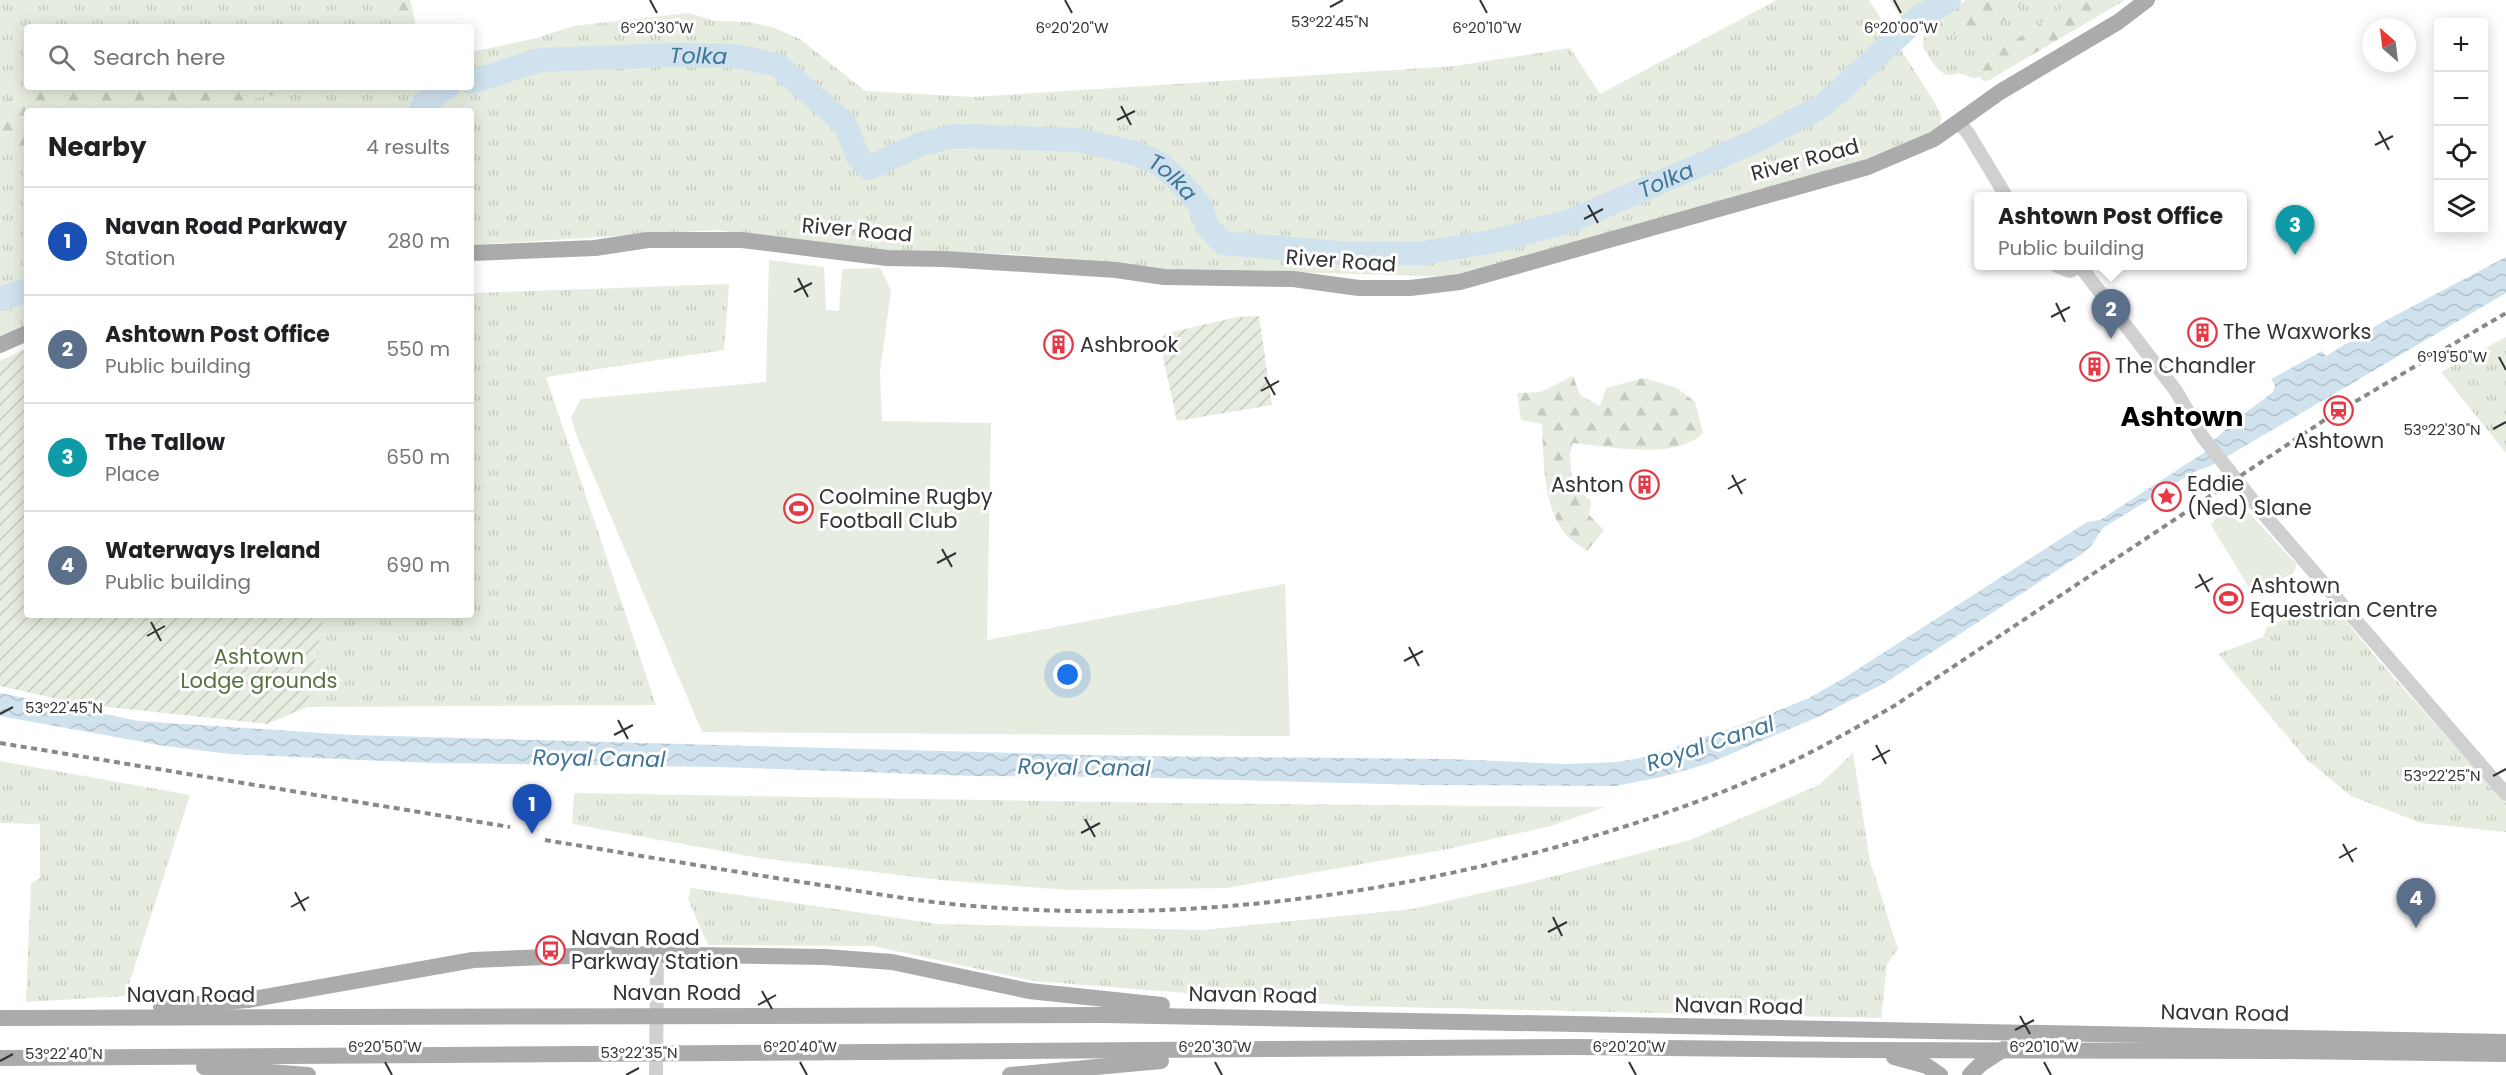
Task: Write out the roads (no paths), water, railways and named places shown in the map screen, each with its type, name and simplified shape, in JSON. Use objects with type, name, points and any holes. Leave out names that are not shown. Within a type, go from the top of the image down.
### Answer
[{"type":"main road","name":"River Road","points":[[474,253],[595,248],[648,240],[742,240],[887,258],[944,259],[1116,270],[1164,277],[1293,279],[1359,288],[1410,288],[1460,282],[1718,207],[1869,167],[1923,145],[1959,123],[2000,92],[2118,22],[2147,0]]},
{"type":"main road","points":[[0,345],[24,334]]},
{"type":"main road","points":[[52,1017],[248,1000],[474,960],[657,954],[825,957],[892,962],[1029,991],[1118,1002],[1380,1019]]},
{"type":"main road","name":"Navan Road","points":[[0,1018],[1104,1015],[2506,1042]]},
{"type":"main road","name":"Navan Road","points":[[0,1058],[1574,1047],[2506,1054]]},
{"type":"main road","points":[[1970,1075],[2004,1049]]},
{"type":"main road","points":[[1010,1075],[1193,1059],[1335,1050]]},
{"type":"main road","points":[[1853,1050],[1905,1059],[1927,1066],[1940,1075]]},
{"type":"main road","points":[[19,1058],[308,1075]]},
{"type":"street","points":[[1959,123],[1968,133],[2004,192]]},
{"type":"street","points":[[2083,270],[2176,391],[2209,444],[2261,511],[2506,794]]},
{"type":"street","points":[[656,1075],[657,954]]},
{"type":"water","name":"Royal Canal","points":[[2506,257],[2506,293],[2228,456],[2194,472],[2103,528],[2091,546],[2082,554],[1885,683],[1818,717],[1707,764],[1661,777],[1616,786],[1425,785],[1119,777],[974,776],[718,767],[432,763],[230,754],[165,746],[0,716],[0,693],[139,721],[352,735],[1125,756],[1449,759],[1566,764],[1618,762],[1645,757],[1741,725],[1807,699],[1844,678],[2087,522],[2100,520],[2202,454],[2215,444],[2213,441],[2216,438],[2273,392],[2275,385],[2271,379],[2322,351],[2326,356],[2379,324]]},
{"type":"waterway","name":"Tolka","points":[[474,81],[540,60],[673,55],[735,56],[778,65],[845,124],[858,157],[869,168],[921,144],[954,136],[1079,140],[1138,154],[1160,164],[1200,205],[1207,226],[1223,243],[1351,254],[1424,253],[1494,241],[1570,221],[1758,140],[1824,105],[1918,18],[1949,0]]},
{"type":"waterway","name":"Tolka","points":[[422,108],[424,103],[444,90]]},
{"type":"waterway","name":"Tolka","points":[[0,299],[24,291]]},
{"type":"railway","points":[[545,840],[916,900],[973,906],[1127,911],[1204,908],[1356,891],[1431,877],[1581,840],[1693,803],[1776,769],[1894,706],[2329,417],[2506,313]]},
{"type":"railway","points":[[0,743],[510,827]]},
{"type":"place","name":"The Tallow","points":[[2295,255]]},
{"type":"place","name":"The Waxworks","points":[[2202,332]]},
{"type":"place","name":"Ashtown Post Office","points":[[2111,339]]},
{"type":"place","name":"Ashbrook","points":[[1059,345]]},
{"type":"place","name":"The Chandler","points":[[2094,366]]},
{"type":"place","name":"Ashtown","points":[[2339,410]]},
{"type":"place","name":"Ashton","points":[[1645,485]]},
{"type":"place","name":"Eddie (Ned) Slane","points":[[2166,496]]},
{"type":"place","name":"Coolmine Rugby Football Club","points":[[798,509]]},
{"type":"place","name":"Ashtown Equestrian Centre","points":[[2229,598]]},
{"type":"place","name":"Navan Road Parkway","points":[[532,834]]},
{"type":"place","name":"Waterways Ireland","points":[[2416,928]]},
{"type":"place","name":"Navan Road Parkway Station","points":[[550,950]]},
{"type":"district","name":"Ashtown","points":[[2182,417]]},
{"type":"park label","name":"Ashtown Lodge grounds","points":[[259,669]]}]
